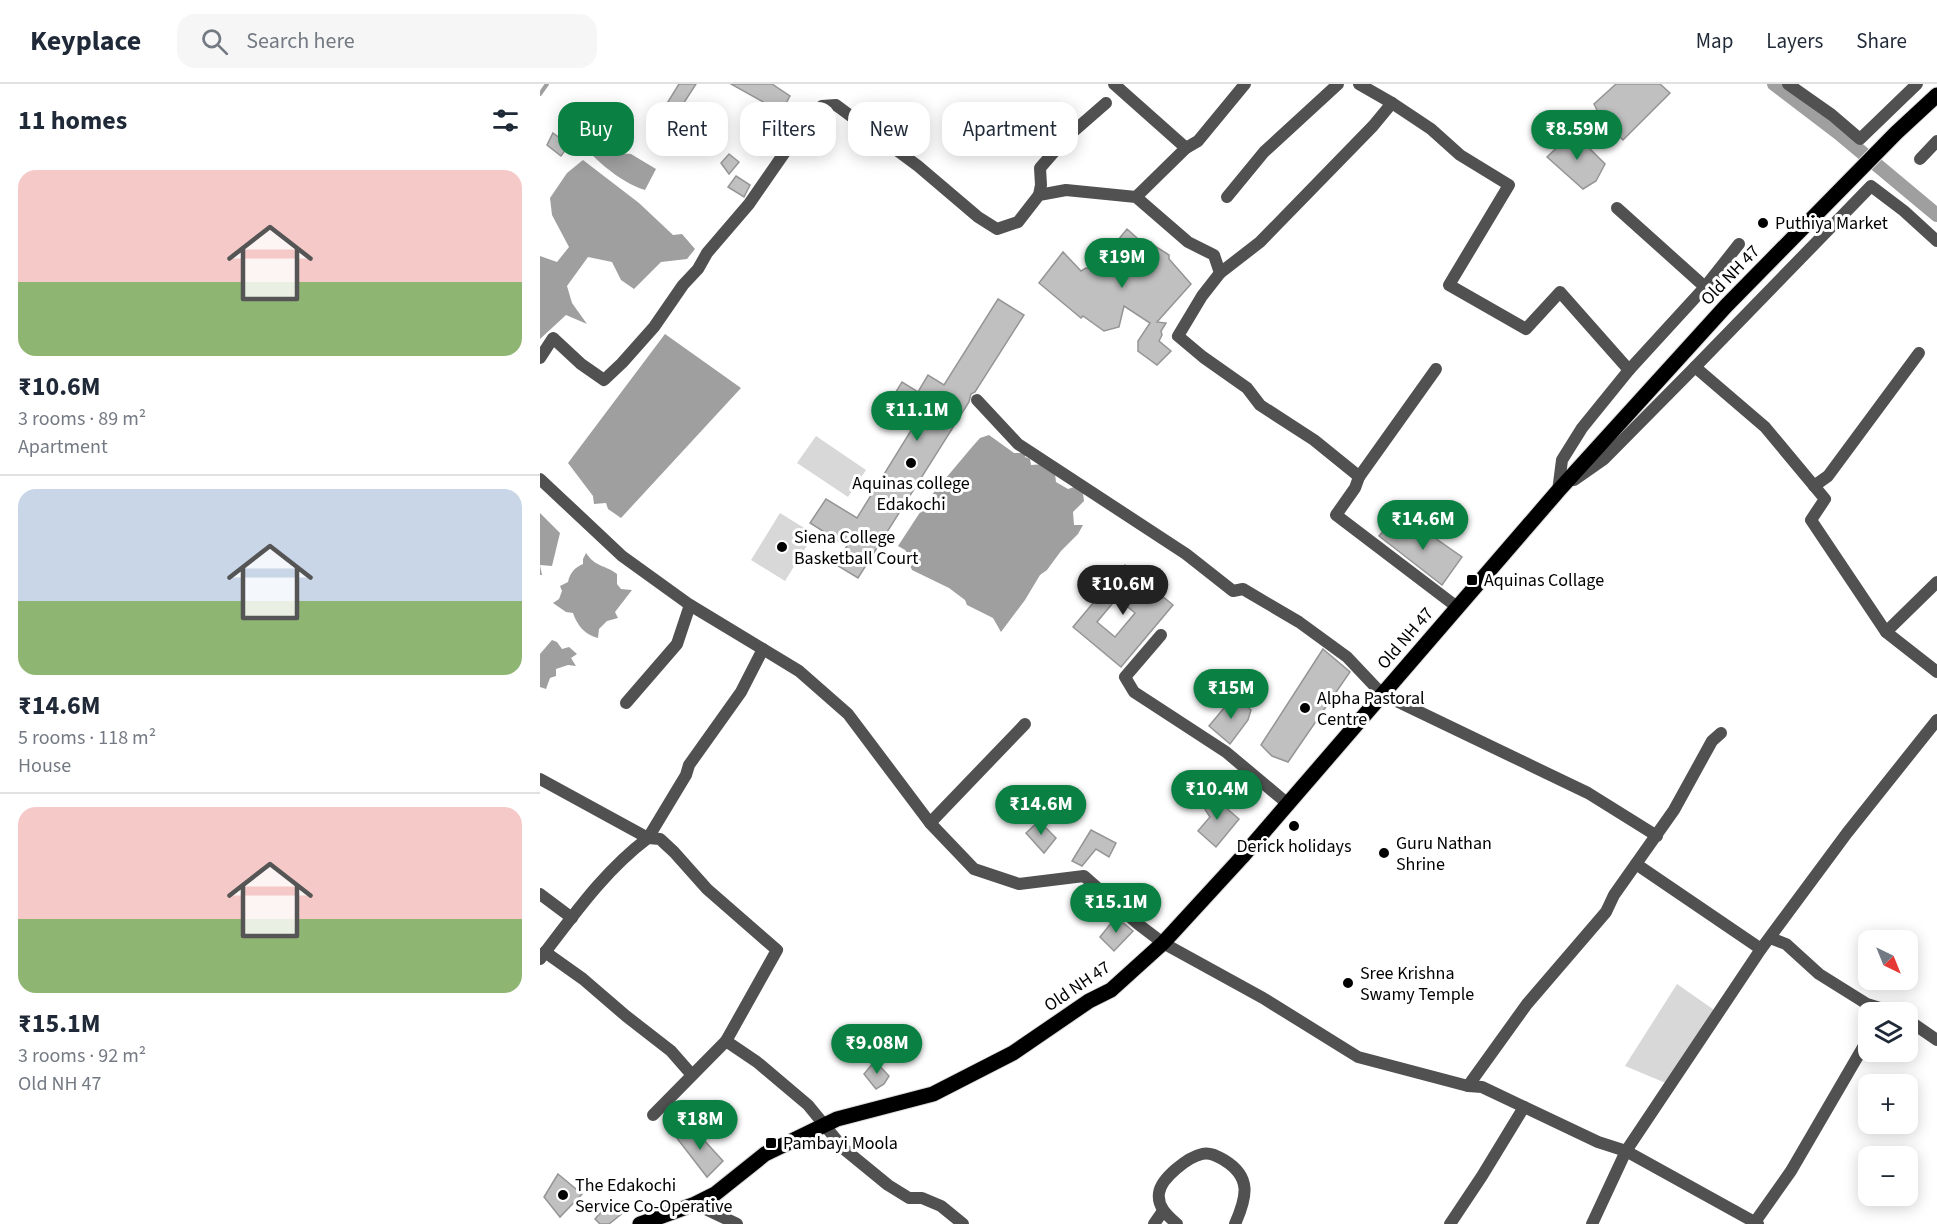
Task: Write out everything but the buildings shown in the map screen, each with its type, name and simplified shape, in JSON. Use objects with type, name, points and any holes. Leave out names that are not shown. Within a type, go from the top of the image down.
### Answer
[{"type":"main road","name":"Old NH 47","points":[[640,1224],[695,1204],[715,1194],[765,1154],[837,1119],[933,1094],[1013,1053],[1089,1001],[1111,990],[1163,943],[1288,804],[1558,491],[1726,306],[1937,95]]},
{"type":"street","points":[[1114,84],[1186,148]]},
{"type":"street","points":[[1136,197],[1186,148],[1198,141],[1245,84]]},
{"type":"street","points":[[1227,197],[1264,153],[1338,84]]},
{"type":"street","points":[[1359,84],[1431,129],[1460,155],[1509,185],[1449,285],[1526,329],[1560,292],[1629,370]]},
{"type":"street","points":[[1373,84],[1380,96]]},
{"type":"street","points":[[1788,84],[1860,138],[1917,84]]},
{"type":"street","points":[[1359,477],[1314,440],[1260,405],[1247,388],[1178,336],[1202,296],[1220,273],[1260,242],[1373,126],[1392,103]]},
{"type":"street","points":[[540,358],[553,338],[581,364],[604,380],[654,327],[683,285],[698,269],[707,253],[749,204],[803,126],[822,106],[836,105],[859,121],[978,217],[997,229],[1018,222],[1039,195],[1040,168],[1066,137],[1106,104]]},
{"type":"street","points":[[1920,159],[1937,141]]},
{"type":"street","points":[[1558,491],[1604,459],[1870,186],[1904,211],[1937,241]]},
{"type":"street","points":[[1039,195],[1066,190],[1136,197],[1188,242],[1214,255],[1220,273]]},
{"type":"street","points":[[1617,208],[1706,287]]},
{"type":"street","points":[[1558,491],[1562,460],[1582,428],[1629,370],[1706,287],[1739,244]]},
{"type":"street","points":[[1814,486],[1828,476],[1919,353]]},
{"type":"street","points":[[1695,368],[1765,427],[1825,499],[1811,520],[1886,632],[1937,672]]},
{"type":"street","points":[[1436,369],[1359,477],[1336,515],[1457,607]]},
{"type":"street","points":[[977,400],[1018,444],[1186,554],[1233,591],[1243,589],[1299,622],[1347,657],[1382,694],[1588,793],[1657,836]]},
{"type":"street","points":[[540,479],[622,556],[690,605],[799,671],[848,714],[930,823],[974,869],[1019,884],[1084,876],[1163,943],[1263,998],[1358,1057],[1468,1086],[1482,1087],[1598,1142],[1626,1151],[1756,1223],[1791,1171],[1858,1056]]},
{"type":"street","points":[[1886,632],[1937,582]]},
{"type":"street","points":[[626,703],[676,644],[690,605]]},
{"type":"street","points":[[1161,635],[1125,677],[1134,692],[1226,753],[1288,804]]},
{"type":"street","points":[[692,1076],[671,1051],[583,979],[543,956],[613,868],[631,850],[648,838],[690,765],[741,692],[763,649]]},
{"type":"street","points":[[1592,1224],[1626,1151],[1761,949],[1847,833],[1937,720]]},
{"type":"street","points":[[930,823],[1025,724]]},
{"type":"street","points":[[1468,1086],[1527,1004],[1598,924],[1614,895],[1657,836],[1712,741],[1721,733]]},
{"type":"street","points":[[540,779],[648,838],[660,839],[707,889],[777,950],[726,1041],[653,1115]]},
{"type":"street","points":[[1636,864],[1761,949]]},
{"type":"street","points":[[540,894],[572,918]]},
{"type":"street","points":[[1770,938],[1786,944],[1819,974],[1864,1002]]},
{"type":"street","points":[[1918,1027],[1937,1040]]},
{"type":"street","points":[[726,1041],[786,1085],[808,1105],[844,1149],[888,1185],[909,1198],[922,1198],[941,1206],[963,1224]]},
{"type":"street","points":[[1450,1224],[1524,1107]]},
{"type":"street","points":[[1177,1224],[1164,1211],[1159,1201],[1159,1193],[1163,1183],[1175,1169],[1204,1153],[1216,1155],[1241,1173],[1244,1182],[1239,1214],[1235,1224]]},
{"type":"street","points":[[695,1204],[737,1224]]},
{"type":"street","points":[[1154,1224],[1164,1211]]},
{"type":"shaded area","points":[[593,156],[634,156],[656,169],[645,190],[624,181]]},
{"type":"shaded area","points":[[583,160],[639,203],[673,235],[682,234],[695,249],[687,259],[661,262],[634,289],[621,280],[612,262],[588,257],[567,286],[572,303],[587,324],[566,315],[540,339],[540,256],[557,262],[569,247],[552,215],[550,198],[567,173]]},
{"type":"shaded area","points":[[665,334],[741,388],[621,518],[608,509],[606,503],[594,504],[593,496],[568,463]]},
{"type":"shaded area","points":[[989,435],[1014,453],[1025,453],[1031,465],[1046,464],[1055,474],[1056,482],[1068,489],[1077,486],[1083,493],[1084,501],[1073,512],[1074,525],[1083,525],[1078,534],[1040,575],[1001,632],[993,618],[967,605],[965,600],[949,588],[912,570],[908,561],[910,556],[898,546],[930,497],[980,438]]},
{"type":"shaded area","points":[[816,436],[866,470],[848,497],[797,463]]},
{"type":"shaded area","points":[[540,513],[560,533],[552,566],[540,565]]},
{"type":"shaded area","name":"Siena College Basketball Court","points":[[780,513],[814,534],[785,581],[751,560]]},
{"type":"shaded area","points":[[586,553],[597,564],[617,574],[617,584],[621,589],[632,590],[615,612],[618,618],[607,621],[599,629],[598,638],[582,629],[573,613],[566,612],[553,603],[559,599],[562,591],[560,586],[568,582],[573,571],[583,564]]},
{"type":"shaded area","points":[[552,640],[557,642],[562,649],[569,647],[577,654],[571,658],[576,666],[568,665],[556,669],[556,676],[550,678],[546,689],[540,687],[540,654]]},
{"type":"shaded area","points":[[1677,984],[1717,1012],[1668,1084],[1625,1066]]},
{"type":"waterway","points":[[540,94],[547,84]]},
{"type":"waterway","points":[[1774,84],[1841,135],[1937,215]]},
{"type":"place","name":"Puthiya Market","points":[[1763,223]]},
{"type":"place","name":"Aquinas college Edakochi","points":[[911,463]]},
{"type":"place","name":"Siena College Basketball Court","points":[[782,547]]},
{"type":"place","name":"Aquinas Collage","points":[[1472,580]]},
{"type":"place","name":"Alpha Pastoral Centre","points":[[1305,708]]},
{"type":"place","name":"Derick holidays","points":[[1294,826]]},
{"type":"place","name":"Guru Nathan Shrine","points":[[1384,853]]},
{"type":"place","name":"Sree Krishna Swamy Temple","points":[[1348,983]]},
{"type":"place","name":"Pambayi Moola","points":[[771,1143]]},
{"type":"place","name":"The Edakochi Service Co-Operative","points":[[563,1195]]}]
